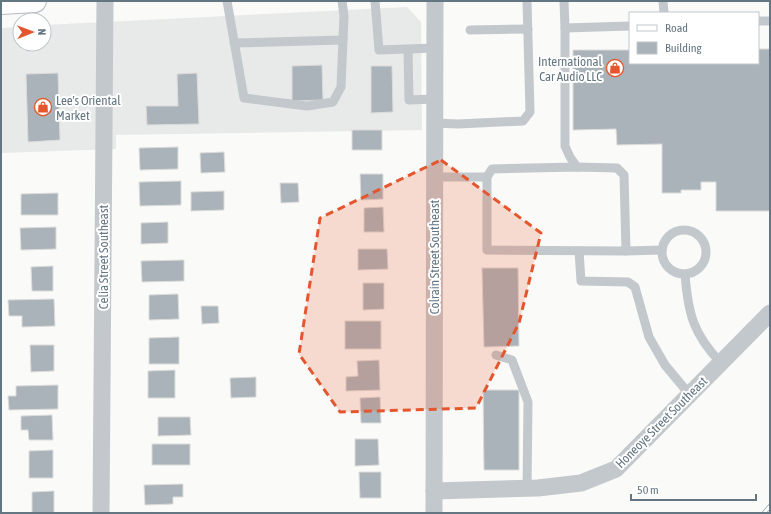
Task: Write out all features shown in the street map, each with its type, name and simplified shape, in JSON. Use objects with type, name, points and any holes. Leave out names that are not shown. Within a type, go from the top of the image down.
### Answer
[{"type":"main road","points":[[1,3],[34,1]]},
{"type":"street","name":"Celia Street Southeast","points":[[101,513],[105,1]]},
{"type":"street","name":"Colrain Street Southeast","points":[[434,513],[435,1]]},
{"type":"street","name":"Honeoye Street Southeast","points":[[434,491],[527,488],[581,483],[616,469],[770,313]]},
{"type":"lane","points":[[227,1],[244,98],[307,106],[333,102],[341,87],[344,16],[342,1]]},
{"type":"lane","points":[[375,1],[379,50],[435,48]]},
{"type":"lane","points":[[434,123],[458,124],[523,121],[530,112],[527,1]]},
{"type":"lane","points":[[564,1],[566,146],[570,157],[578,167]]},
{"type":"lane","points":[[663,1],[664,12]]},
{"type":"lane","points":[[759,21],[770,21]]},
{"type":"lane","points":[[565,28],[629,26]]},
{"type":"lane","points":[[470,30],[528,29]]},
{"type":"lane","points":[[234,43],[343,40]]},
{"type":"lane","points":[[408,50],[410,100],[434,99]]},
{"type":"lane","points":[[626,252],[624,175],[617,168],[578,167],[492,169],[487,177],[487,250],[626,252],[662,250]]},
{"type":"lane","points":[[434,177],[487,177]]},
{"type":"lane","points":[[680,230],[686,230],[693,232],[703,241],[706,248],[706,255],[698,268],[685,274],[671,270],[666,264],[662,250],[668,237],[680,230]]},
{"type":"lane","points":[[579,251],[581,281],[628,282],[635,287],[648,337],[665,365],[690,395]]},
{"type":"lane","points":[[685,274],[687,298],[696,329],[707,348],[721,363]]},
{"type":"lane","points":[[496,355],[512,360],[528,402],[527,488]]},
{"type":"highlighted area","points":[[441,160],[541,233],[519,323],[476,408],[340,412],[299,354],[320,218]]},
{"type":"shaded area","points":[[407,7],[421,22],[422,130],[116,135],[116,149],[1,153],[1,28],[12,27],[12,52],[52,52],[52,25]]},
{"type":"building","points":[[759,49],[770,49],[770,211],[716,211],[716,182],[701,182],[701,190],[681,190],[681,193],[662,193],[662,144],[617,145],[616,129],[573,130],[573,50],[629,50],[629,64],[759,64]]},
{"type":"building","points":[[322,65],[323,100],[292,101],[292,66]]},
{"type":"building","points":[[371,66],[392,66],[393,112],[371,113]]},
{"type":"building","name":"Lee's Oriental Market","points":[[58,73],[60,140],[28,142],[26,74]]},
{"type":"building","points":[[197,73],[199,124],[147,125],[146,106],[178,106],[177,74]]},
{"type":"building","points":[[352,130],[382,130],[382,150],[352,150]]},
{"type":"building","points":[[178,147],[178,169],[140,170],[139,148]]},
{"type":"building","points":[[224,152],[225,172],[201,173],[200,153]]},
{"type":"building","points":[[360,174],[383,174],[383,199],[361,200]]},
{"type":"building","points":[[181,181],[181,205],[140,206],[139,182]]},
{"type":"building","points":[[280,183],[298,183],[299,202],[281,203]]},
{"type":"building","points":[[224,191],[224,210],[191,211],[191,192]]},
{"type":"building","points":[[58,193],[58,215],[21,215],[21,194]]},
{"type":"building","points":[[383,207],[384,232],[364,232],[364,208]]},
{"type":"building","points":[[168,222],[168,243],[141,244],[141,223]]},
{"type":"building","points":[[56,227],[56,249],[21,250],[20,228]]},
{"type":"building","points":[[358,249],[387,249],[388,269],[358,270]]},
{"type":"building","points":[[184,260],[184,281],[142,282],[141,261]]},
{"type":"building","points":[[53,266],[53,291],[32,291],[31,267]]},
{"type":"building","points":[[482,268],[518,268],[519,346],[484,347]]},
{"type":"building","points":[[363,283],[384,283],[384,309],[363,310]]},
{"type":"building","points":[[178,294],[179,319],[149,320],[149,295]]},
{"type":"building","points":[[54,299],[55,326],[22,327],[22,316],[9,316],[8,300]]},
{"type":"building","points":[[201,306],[218,306],[219,323],[202,324]]},
{"type":"building","points":[[345,321],[381,321],[381,349],[345,349]]},
{"type":"building","points":[[179,337],[179,364],[149,364],[149,338]]},
{"type":"building","points":[[30,345],[54,345],[54,371],[31,372]]},
{"type":"building","points":[[379,360],[380,390],[346,391],[346,377],[358,376],[357,361]]},
{"type":"building","points":[[175,370],[175,398],[148,398],[148,371]]},
{"type":"building","points":[[256,377],[256,397],[231,398],[230,378]]},
{"type":"building","points":[[58,385],[58,409],[9,410],[8,396],[16,396],[16,386]]},
{"type":"building","points":[[483,390],[519,390],[519,470],[484,470]]},
{"type":"building","points":[[380,397],[381,423],[361,423],[360,398]]},
{"type":"building","points":[[52,415],[53,440],[29,440],[28,430],[21,430],[21,416]]},
{"type":"building","points":[[158,417],[190,417],[191,435],[158,436]]},
{"type":"building","points":[[355,439],[378,439],[379,465],[355,466]]},
{"type":"building","points":[[152,444],[190,444],[190,465],[152,465]]},
{"type":"building","points":[[53,450],[53,478],[29,478],[29,451]]},
{"type":"building","points":[[359,472],[381,472],[381,498],[360,498]]},
{"type":"building","points":[[183,484],[183,497],[173,497],[173,504],[145,505],[144,485]]},
{"type":"building","points":[[54,491],[54,513],[32,513],[32,492]]},
{"type":"railway","points":[[764,513],[770,506]]},
{"type":"place","name":"International Car Audio LLC","points":[[615,68]]},
{"type":"place","name":"Lee's Oriental Market","points":[[43,107]]}]
